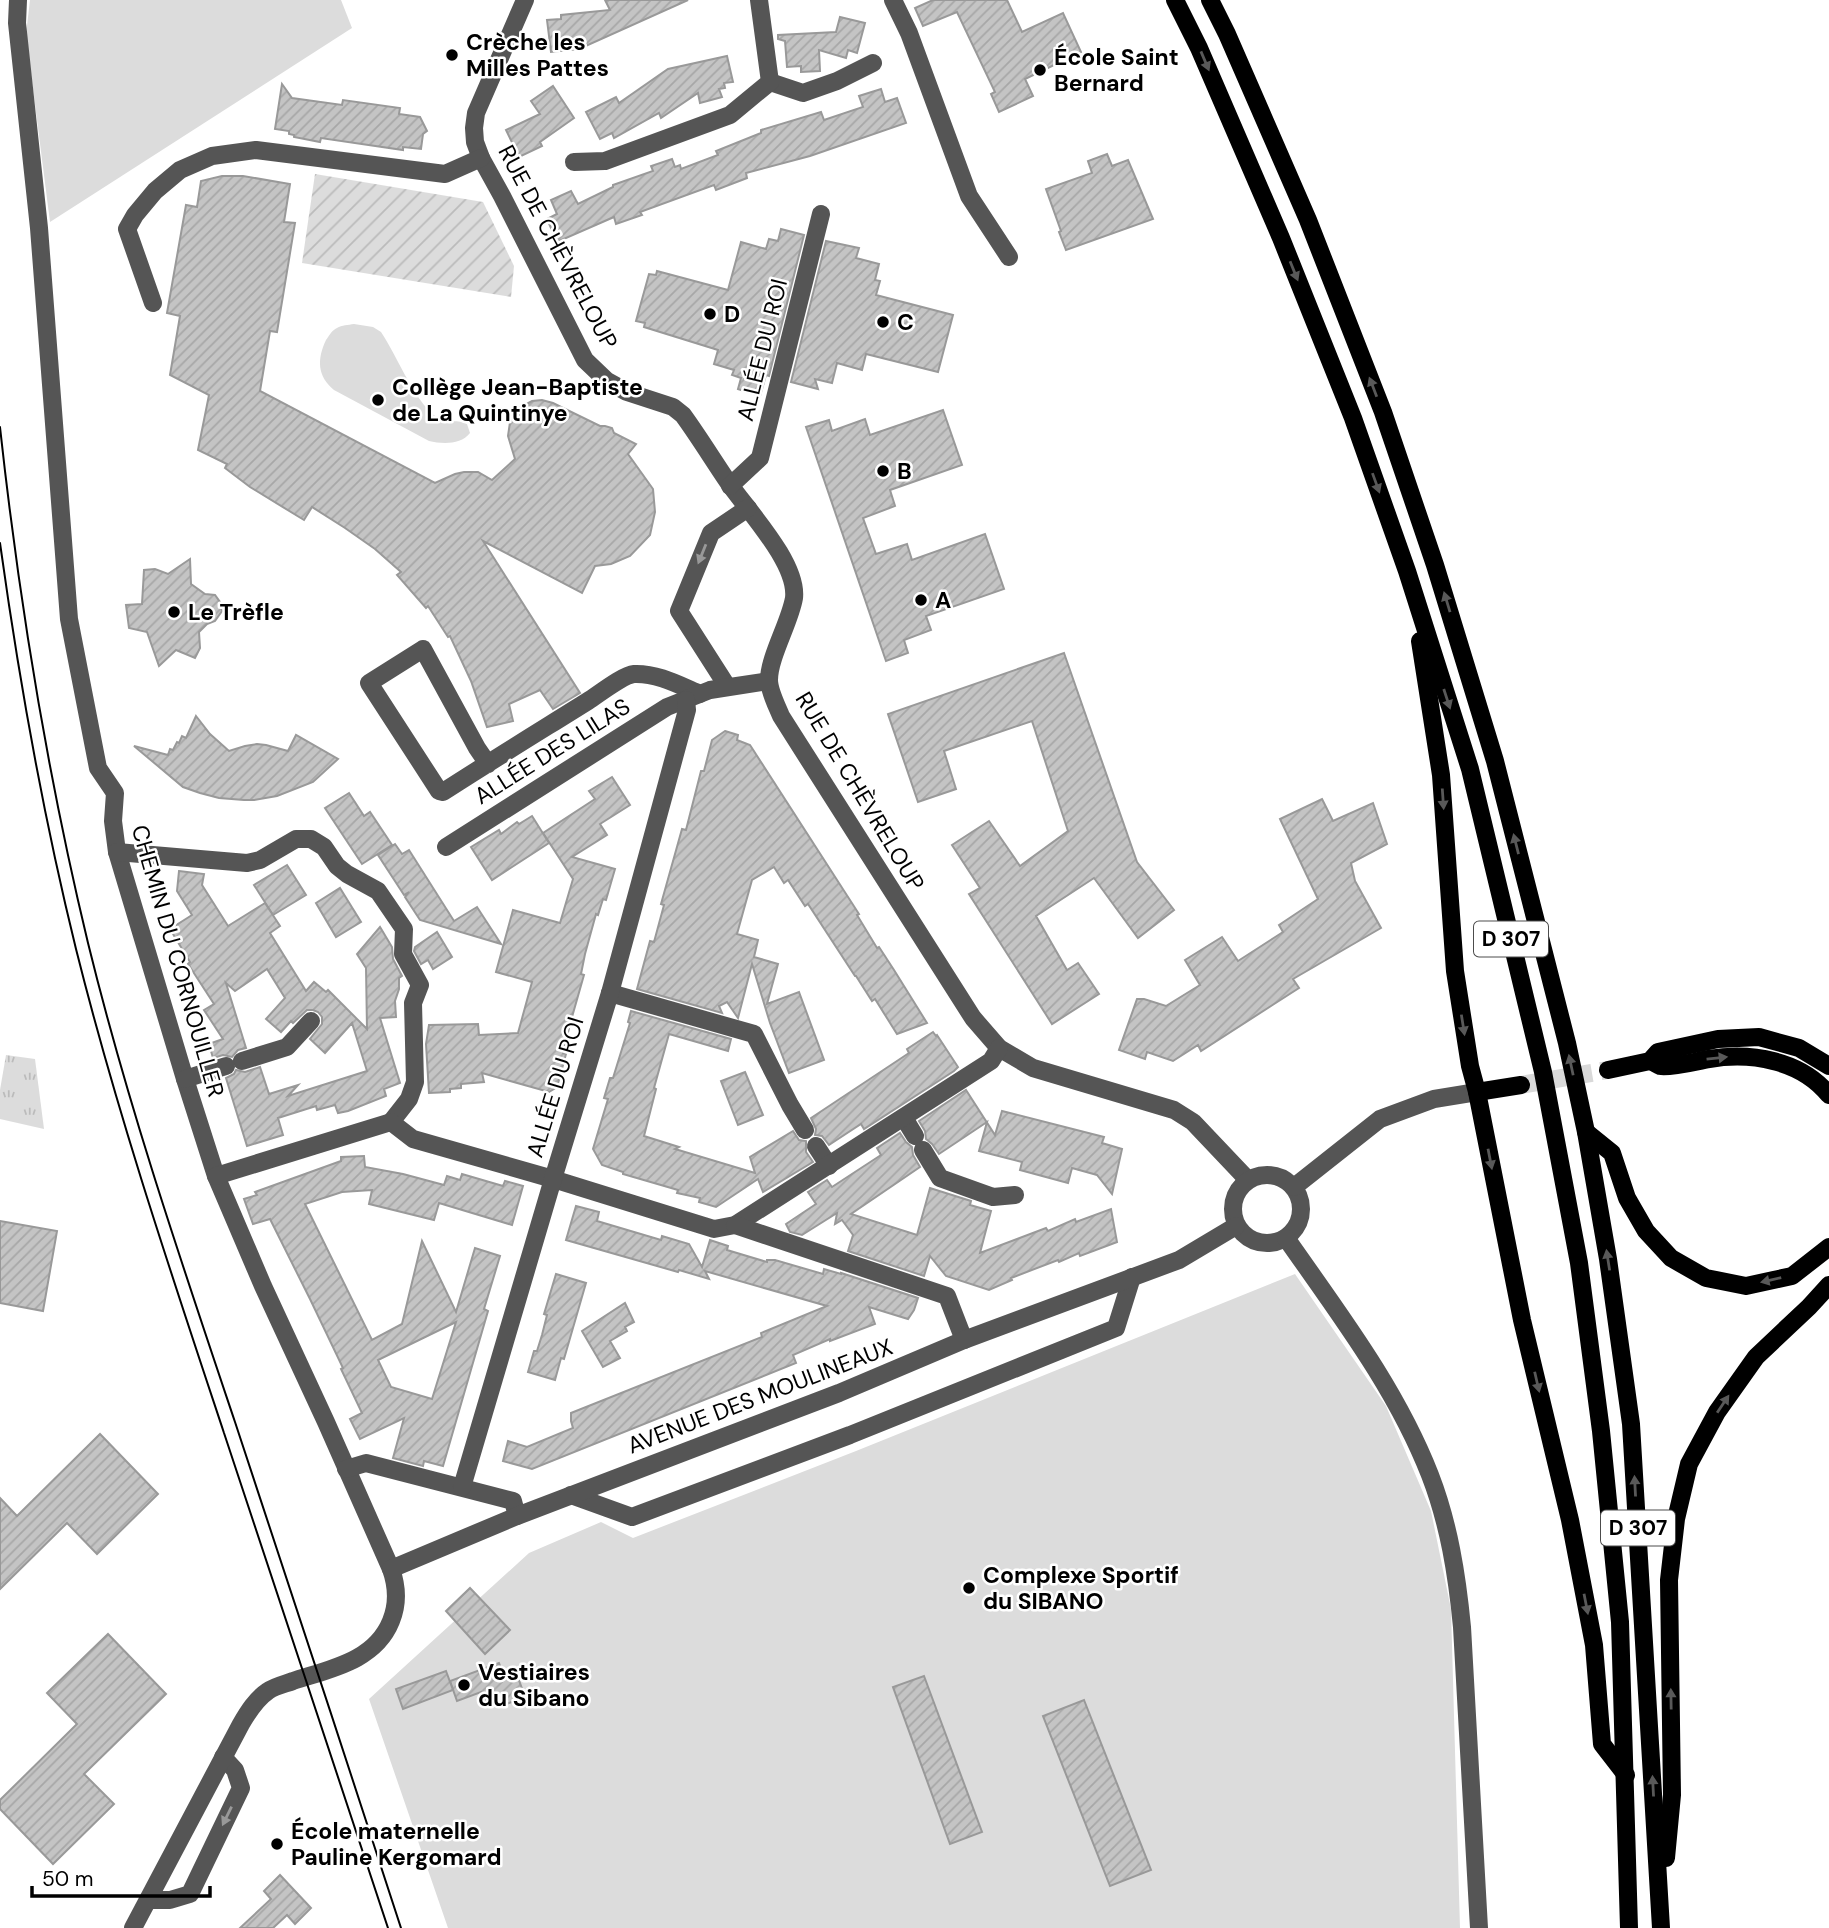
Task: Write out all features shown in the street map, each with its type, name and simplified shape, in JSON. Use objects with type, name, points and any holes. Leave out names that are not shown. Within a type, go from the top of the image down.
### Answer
[{"type":"main road","name":"D 307","points":[[1175,0],[1199,48],[1281,238],[1353,418],[1408,571],[1470,769],[1543,1072],[1576,1249],[1601,1431],[1620,1622],[1629,1928]]},
{"type":"main road","name":"D 307","points":[[1210,0],[1308,220],[1383,412],[1435,565],[1495,761],[1567,1043],[1608,1259],[1631,1424],[1661,1921]]},
{"type":"main road","points":[[1411,586],[1441,775],[1455,971],[1470,1066],[1477,1092],[1521,1085]]},
{"type":"main road","points":[[1650,1061],[1658,1052],[1694,1044],[1718,1039],[1759,1037],[1799,1048],[1829,1066]]},
{"type":"main road","points":[[1608,1070],[1650,1061],[1662,1066],[1720,1057],[1748,1057],[1789,1065],[1821,1085],[1829,1095]]},
{"type":"main road","name":"D 307","points":[[1477,1092],[1522,1320],[1570,1520],[1594,1645],[1602,1744],[1626,1776]]},
{"type":"main road","points":[[1586,1132],[1612,1153],[1628,1198],[1646,1231],[1671,1258],[1706,1278],[1746,1286],[1792,1276],[1829,1247]]},
{"type":"main road","points":[[1661,1921],[1672,1795],[1669,1580],[1676,1519],[1689,1464],[1717,1412],[1756,1357],[1810,1307],[1829,1285]]},
{"type":"street","name":"CHEMIN DU CORNOUILLER","points":[[18,0],[17,23],[39,228],[69,619],[98,768],[115,793],[113,821],[117,852],[216,1176],[391,1569]]},
{"type":"street","name":"RUE DE CHÈVRELOUP","points":[[524,0],[476,113],[475,142],[585,360],[607,381],[627,392],[674,407],[683,415],[779,553],[793,584],[794,598],[769,681],[781,716],[973,1018],[999,1048],[1033,1068],[1174,1110],[1193,1122],[1248,1180]]},
{"type":"street","points":[[759,0],[770,82]]},
{"type":"street","points":[[893,0],[909,33],[969,196],[1010,257]]},
{"type":"street","points":[[770,82],[803,93],[837,81],[873,63]]},
{"type":"street","points":[[574,162],[605,161],[730,115],[770,82]]},
{"type":"street","points":[[153,303],[127,229],[155,191],[190,165],[212,156],[256,150],[444,174],[481,158]]},
{"type":"street","name":"ALLÉE DU ROI","points":[[730,485],[760,458],[821,215]]},
{"type":"street","points":[[727,686],[679,611],[711,533],[748,508]]},
{"type":"street","points":[[488,764],[423,649],[369,683],[439,791],[443,792],[488,764],[630,674],[665,679],[693,697]]},
{"type":"street","name":"ALLÉE DES LILAS","points":[[446,847],[667,707],[727,686],[769,681]]},
{"type":"street","name":"ALLÉE DU ROI","points":[[462,1487],[610,993],[687,710],[693,697]]},
{"type":"street","points":[[117,852],[247,863],[261,860],[296,839],[311,839],[324,847],[337,866],[347,874],[378,891],[404,929],[403,954],[420,985],[413,1003],[415,1082],[409,1099],[391,1122],[216,1176]]},
{"type":"street","points":[[610,993],[754,1034],[805,1130]]},
{"type":"street","points":[[185,1079],[287,1047],[311,1021]]},
{"type":"street","points":[[391,1122],[413,1139],[714,1229],[735,1225],[829,1166],[991,1061],[999,1048]]},
{"type":"street","points":[[1294,1187],[1380,1119],[1434,1099],[1477,1092]]},
{"type":"street","points":[[904,1118],[940,1178],[993,1197],[1015,1195]]},
{"type":"street","points":[[816,1146],[829,1166]]},
{"type":"street","points":[[1268,1175],[1294,1187],[1299,1197],[1300,1220],[1286,1238],[1264,1244],[1243,1235],[1236,1226],[1232,1205],[1240,1186],[1257,1176],[1268,1175]]},
{"type":"street","points":[[735,1225],[947,1296],[964,1340]]},
{"type":"street","name":"AVENUE DES MOULINEAUX","points":[[391,1569],[517,1516],[839,1393],[964,1340],[1179,1259],[1236,1226]]},
{"type":"street","points":[[1286,1238],[1378,1372],[1397,1405],[1423,1457],[1441,1510],[1458,1586],[1479,1928]]},
{"type":"street","points":[[571,1495],[632,1517],[850,1434],[1116,1328],[1132,1277]]},
{"type":"street","points":[[346,1469],[366,1463],[513,1501],[517,1516]]},
{"type":"street","points":[[133,1928],[223,1757],[260,1697],[269,1690],[363,1656],[383,1636],[393,1616],[396,1592],[391,1569]]},
{"type":"street","points":[[148,1900],[170,1900],[190,1894],[241,1788],[235,1770],[223,1757]]},
{"type":"green space","points":[[30,0],[341,0],[352,28],[50,222],[26,34]]},
{"type":"green space","points":[[315,174],[483,202],[514,266],[511,297],[302,263]]},
{"type":"green space","points":[[354,324],[373,327],[381,332],[423,404],[440,419],[467,424],[470,433],[456,442],[429,441],[328,385],[320,367],[323,347],[335,329]]},
{"type":"green space","points":[[6,1055],[35,1059],[44,1129],[0,1119],[0,1090]]},
{"type":"green space","name":"Complexe Sportif du SIBANO","points":[[1295,1274],[1386,1406],[1431,1511],[1451,1609],[1460,1928],[448,1928],[369,1699],[529,1553],[601,1522],[633,1538]]},
{"type":"building","points":[[605,0],[688,0],[579,49],[551,52],[547,20],[561,19],[561,15],[610,10]]},
{"type":"building","points":[[933,0],[1007,0],[1022,32],[1063,13],[1081,52],[1025,79],[1033,96],[999,112],[991,94],[995,92],[957,12],[923,26],[915,8]]},
{"type":"building","points":[[840,17],[865,23],[857,53],[848,50],[846,58],[819,50],[820,71],[801,72],[801,66],[787,67],[785,41],[778,39],[778,35],[836,32]]},
{"type":"building","points":[[727,56],[733,82],[724,83],[725,88],[719,89],[722,97],[700,103],[698,93],[661,118],[659,113],[614,138],[612,133],[600,139],[586,112],[616,97],[619,103],[668,69]]},
{"type":"building","points":[[282,84],[292,98],[342,105],[343,100],[400,108],[399,114],[420,117],[427,131],[423,134],[421,149],[403,147],[403,150],[321,138],[320,142],[294,137],[289,131],[275,129]]},
{"type":"building","points":[[553,86],[574,118],[540,142],[542,146],[519,157],[506,130],[540,114],[531,101]]},
{"type":"building","points":[[881,89],[885,102],[897,98],[906,123],[810,156],[746,173],[747,178],[716,190],[714,185],[640,212],[642,215],[616,224],[614,217],[557,242],[547,219],[557,214],[551,200],[571,191],[578,204],[613,185],[653,171],[651,166],[672,159],[675,167],[680,165],[681,169],[718,155],[716,151],[761,133],[761,130],[821,112],[824,120],[863,107],[859,96]]},
{"type":"building","points":[[1107,154],[1112,166],[1128,160],[1153,219],[1066,250],[1046,189],[1092,173],[1088,161]]},
{"type":"building","points":[[222,176],[243,176],[290,184],[284,222],[295,223],[277,332],[270,331],[260,391],[435,483],[464,472],[478,472],[492,480],[515,459],[508,436],[510,422],[519,408],[532,401],[553,403],[600,426],[612,428],[614,433],[636,444],[628,454],[653,489],[655,512],[650,535],[630,556],[611,564],[595,566],[582,593],[483,541],[580,693],[553,709],[540,690],[509,704],[513,721],[487,727],[471,681],[450,636],[448,637],[428,606],[426,608],[397,575],[401,572],[375,549],[312,507],[304,520],[250,487],[225,468],[227,464],[198,450],[209,395],[170,375],[180,316],[167,313],[186,205],[197,207],[201,181]]},
{"type":"building","name":"D","points":[[781,229],[804,235],[769,376],[766,375],[760,396],[738,389],[741,378],[732,375],[734,370],[714,364],[718,350],[644,327],[645,323],[636,321],[649,274],[656,275],[657,271],[728,290],[741,242],[766,249],[769,239],[778,241]]},
{"type":"building","name":"C","points":[[826,241],[859,248],[856,258],[879,264],[875,280],[880,281],[876,295],[953,315],[938,372],[866,354],[862,370],[837,363],[832,383],[815,379],[818,389],[791,382]]},
{"type":"building","points":[[943,410],[962,465],[890,490],[895,506],[863,518],[876,554],[907,544],[912,560],[985,534],[1004,589],[926,616],[931,630],[904,640],[908,653],[886,661],[806,427],[829,420],[832,431],[865,419],[870,435]]},
{"type":"building","name":"Le Trèfle","points":[[190,559],[191,584],[205,594],[215,595],[222,611],[215,621],[199,632],[200,648],[195,658],[176,650],[159,666],[147,632],[129,628],[126,605],[142,604],[144,570],[155,569],[168,574]]},
{"type":"building","points":[[1064,653],[1137,862],[1174,910],[1138,938],[1094,878],[1036,916],[1067,970],[1078,963],[1099,994],[1052,1024],[969,894],[980,888],[952,845],[989,821],[1020,866],[1068,831],[1032,721],[944,751],[956,789],[918,802],[888,714]]},
{"type":"building","points":[[196,716],[210,734],[229,751],[257,744],[288,751],[296,735],[338,759],[313,782],[277,796],[244,800],[200,793],[183,787],[134,746],[168,755],[182,736],[186,738]]},
{"type":"building","points":[[725,731],[738,735],[737,740],[750,745],[927,1023],[897,1034],[808,904],[805,906],[788,880],[784,883],[774,867],[752,880],[737,934],[758,940],[754,957],[778,964],[767,1004],[799,992],[824,1060],[789,1073],[752,964],[738,1018],[727,1002],[719,1006],[722,1013],[637,989],[650,941],[654,942],[664,905],[661,904],[682,829],[686,830],[701,771],[704,771],[712,740]]},
{"type":"building","points":[[612,777],[630,805],[600,824],[607,835],[572,857],[615,869],[606,900],[603,899],[598,915],[596,914],[585,954],[581,974],[584,975],[563,1053],[566,1054],[557,1087],[549,1092],[482,1073],[484,1082],[461,1084],[461,1088],[450,1089],[450,1092],[429,1093],[426,1044],[429,1025],[478,1024],[479,1035],[518,1033],[532,982],[496,972],[513,910],[560,923],[573,879],[543,833],[595,799],[589,791]]},
{"type":"building","points":[[349,793],[364,816],[370,812],[392,845],[362,864],[325,808]]},
{"type":"building","points":[[1322,799],[1333,821],[1373,803],[1387,844],[1351,863],[1355,881],[1381,928],[1293,979],[1299,988],[1201,1051],[1198,1045],[1173,1061],[1147,1052],[1145,1059],[1119,1050],[1137,999],[1166,1006],[1200,985],[1185,960],[1222,937],[1238,961],[1283,932],[1279,925],[1318,899],[1280,819]]},
{"type":"building","points":[[532,816],[549,843],[492,880],[471,847],[499,830],[501,834],[517,822],[519,824]]},
{"type":"building","points":[[395,844],[402,854],[409,850],[454,921],[477,907],[501,944],[420,920],[405,897],[409,892],[404,895],[378,855]]},
{"type":"building","points":[[287,865],[306,895],[273,915],[254,885]]},
{"type":"building","points":[[179,871],[204,874],[202,885],[228,926],[265,903],[280,926],[270,933],[306,991],[314,982],[326,992],[328,990],[367,1029],[366,968],[357,954],[380,927],[392,947],[393,959],[402,976],[399,978],[395,1001],[396,1017],[380,1018],[400,1083],[384,1089],[386,1096],[348,1111],[338,1113],[335,1105],[317,1110],[316,1106],[278,1118],[283,1135],[247,1146],[226,1078],[236,1070],[245,1072],[260,1067],[269,1094],[298,1085],[288,1096],[367,1071],[352,1023],[325,1053],[310,1039],[322,1024],[322,1017],[318,1012],[307,1010],[281,1032],[266,1019],[285,998],[267,969],[235,991],[226,983],[246,1048],[238,1050],[232,1057],[223,1055],[213,1058],[209,1044],[223,1039],[204,1010],[214,1004],[188,964],[190,962],[170,929],[192,915],[177,891]]},
{"type":"building","points":[[340,888],[361,922],[336,937],[316,903]]},
{"type":"building","points":[[437,932],[452,957],[433,969],[428,960],[421,964],[414,951],[415,947]]},
{"type":"building","points":[[631,1011],[731,1039],[728,1051],[669,1034],[644,1136],[679,1147],[675,1149],[755,1173],[750,1157],[793,1131],[799,1140],[806,1141],[806,1152],[813,1162],[763,1192],[758,1179],[716,1207],[699,1202],[700,1198],[677,1193],[678,1190],[602,1165],[593,1149],[608,1099],[604,1098],[610,1078],[613,1078],[630,1023]]},
{"type":"building","points":[[933,1032],[958,1067],[954,1071],[864,1129],[861,1124],[829,1145],[822,1136],[815,1135],[816,1129],[811,1118],[909,1053],[907,1049]]},
{"type":"building","points":[[745,1072],[763,1115],[738,1125],[721,1081]]},
{"type":"building","points":[[966,1090],[987,1122],[939,1154],[926,1139],[919,1121]]},
{"type":"building","points":[[1002,1111],[1104,1137],[1102,1143],[1122,1149],[1112,1194],[1097,1175],[1072,1168],[1068,1183],[1020,1170],[1022,1162],[979,1151],[987,1122],[995,1135]]},
{"type":"building","points":[[900,1133],[912,1147],[920,1167],[851,1214],[917,1235],[930,1188],[971,1201],[970,1205],[991,1211],[980,1253],[1046,1228],[1048,1231],[1075,1219],[1076,1222],[1111,1209],[1117,1242],[1080,1256],[1079,1253],[1059,1262],[1058,1260],[1011,1278],[1012,1280],[989,1290],[946,1276],[930,1256],[924,1276],[848,1251],[853,1235],[842,1220],[835,1224],[837,1213],[802,1235],[790,1232],[786,1224],[816,1204],[808,1192],[827,1180],[832,1187],[881,1155],[877,1148]]},
{"type":"building","points":[[364,1156],[365,1167],[444,1185],[447,1176],[460,1180],[462,1174],[503,1186],[505,1181],[523,1186],[512,1225],[439,1203],[434,1220],[369,1204],[372,1190],[342,1192],[305,1204],[372,1340],[402,1324],[422,1241],[456,1312],[475,1248],[500,1256],[484,1309],[488,1311],[443,1466],[424,1461],[423,1466],[393,1458],[404,1418],[360,1439],[350,1419],[362,1413],[310,1299],[270,1219],[253,1224],[244,1199],[257,1195],[255,1192],[341,1161],[341,1157]],"holes":[[[456,1322],[432,1399],[391,1387],[378,1360]]]},
{"type":"building","points":[[576,1206],[599,1212],[597,1221],[661,1240],[662,1236],[689,1244],[702,1267],[710,1240],[728,1246],[727,1250],[767,1262],[775,1260],[823,1274],[824,1269],[841,1273],[918,1298],[908,1319],[869,1307],[875,1324],[793,1355],[796,1363],[532,1469],[503,1461],[508,1441],[527,1447],[573,1428],[571,1413],[762,1337],[761,1333],[827,1306],[705,1271],[709,1279],[566,1240]]},
{"type":"building","points":[[0,1221],[57,1231],[43,1311],[0,1303]]},
{"type":"building","points":[[556,1274],[586,1283],[564,1359],[561,1358],[555,1380],[528,1372],[542,1335],[547,1315],[544,1314]]},
{"type":"building","points":[[625,1303],[634,1322],[625,1327],[627,1331],[610,1341],[620,1358],[603,1367],[582,1331]]},
{"type":"building","points":[[100,1434],[158,1494],[97,1554],[67,1523],[0,1589],[0,1498],[17,1516]]},
{"type":"building","points":[[470,1588],[510,1630],[485,1654],[446,1611]]},
{"type":"building","points":[[108,1634],[166,1694],[84,1774],[114,1804],[53,1864],[0,1809],[0,1800],[77,1724],[47,1693]]},
{"type":"building","name":"Vestiaires du Sibano","points":[[499,1663],[504,1676],[516,1672],[525,1697],[501,1706],[498,1700],[485,1704],[481,1692],[457,1701],[450,1681]]},
{"type":"building","points":[[446,1671],[453,1690],[403,1709],[396,1689]]},
{"type":"building","points":[[924,1676],[982,1832],[950,1844],[893,1687]]},
{"type":"building","points":[[1084,1700],[1151,1870],[1110,1886],[1043,1716]]},
{"type":"building","points":[[280,1875],[311,1908],[295,1924],[287,1915],[273,1928],[240,1928],[271,1899],[264,1891]]},
{"type":"tunnel","points":[[1521,1085],[1608,1070]]},
{"type":"tram line","points":[[0,427],[25,622],[47,751],[73,879],[104,1004],[138,1125],[176,1244],[401,1928]]},
{"type":"tram line","points":[[0,543],[42,798],[76,949],[109,1071],[184,1313],[388,1928]]},
{"type":"place","name":"Crèche les Milles Pattes","points":[[452,55]]},
{"type":"place","name":"École Saint Bernard","points":[[1040,70]]},
{"type":"place","name":"D","points":[[710,314]]},
{"type":"place","name":"C","points":[[883,322]]},
{"type":"place","name":"Collège Jean-Baptiste de La Quintinye","points":[[378,400]]},
{"type":"place","name":"B","points":[[883,471]]},
{"type":"place","name":"A","points":[[921,600]]},
{"type":"place","name":"Le Trèfle","points":[[174,612]]},
{"type":"place","name":"Complexe Sportif du SIBANO","points":[[969,1588]]},
{"type":"place","name":"Vestiaires du Sibano","points":[[464,1685]]},
{"type":"place","name":"École maternelle Pauline Kergomard","points":[[277,1844]]}]
